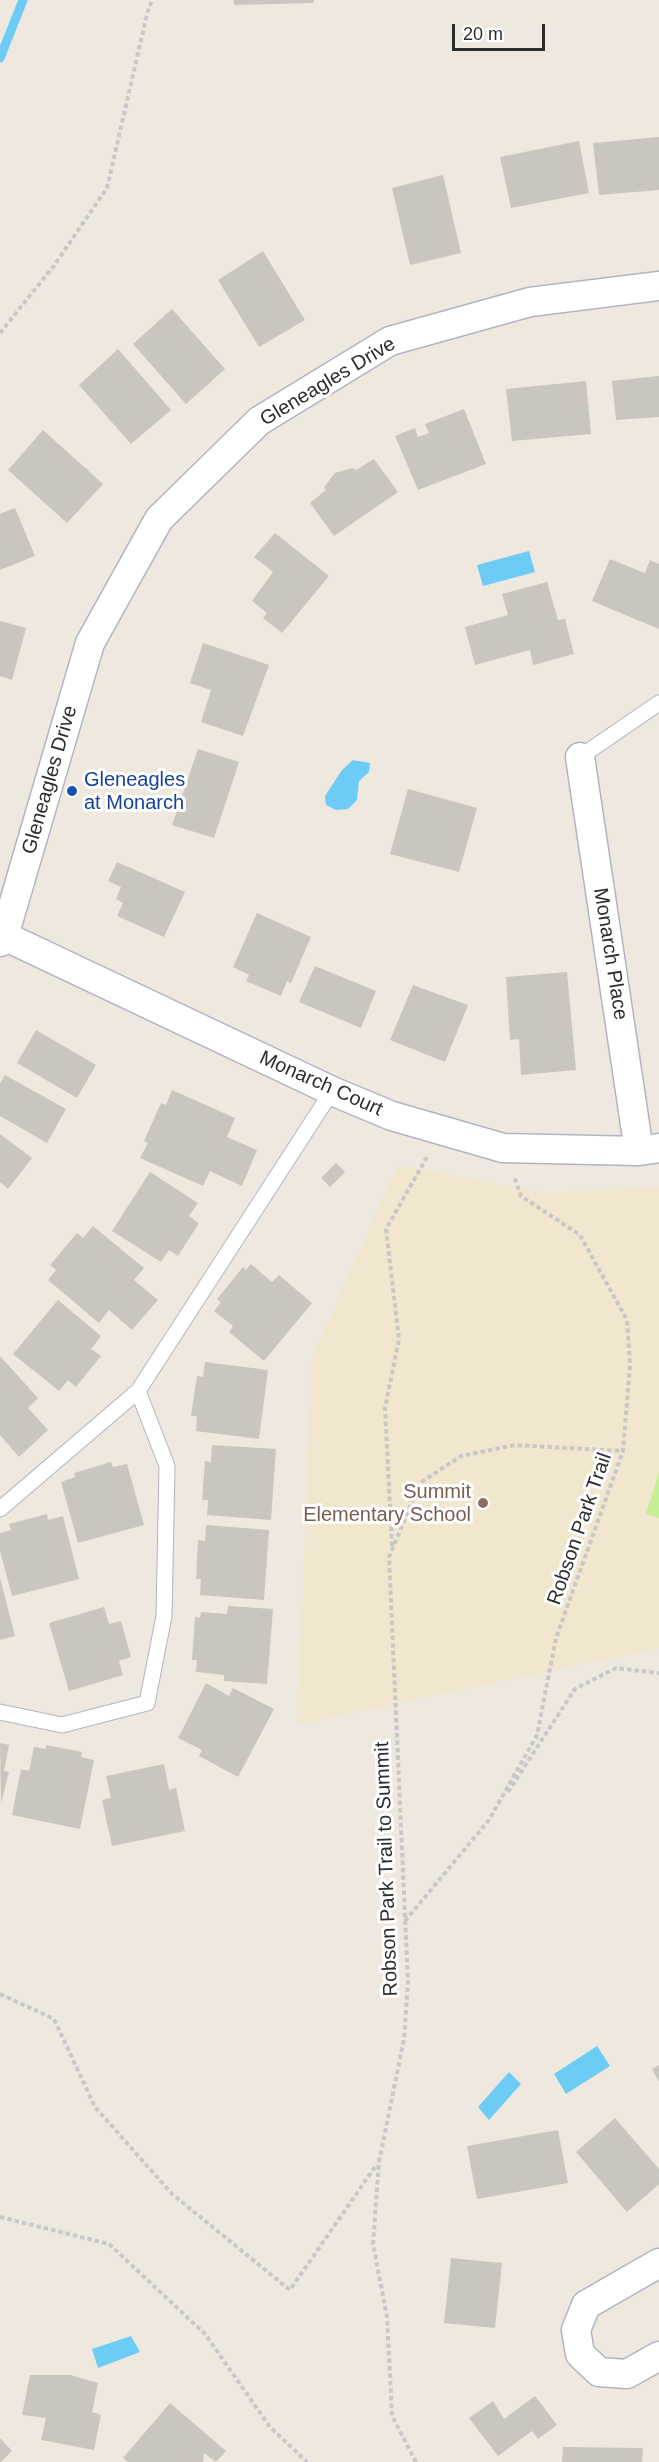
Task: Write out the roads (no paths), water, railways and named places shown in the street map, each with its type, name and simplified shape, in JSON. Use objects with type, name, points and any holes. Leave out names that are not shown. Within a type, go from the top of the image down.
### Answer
[{"type":"street","name":"Gleneagles Drive","points":[[1,937],[90,643],[159,519],[258,421],[390,341],[530,302],[659,286]]},
{"type":"street","name":"Monarch Place","points":[[580,757],[649,1150]]},
{"type":"street","name":"Monarch Court","points":[[1,937],[332,1091],[392,1116],[503,1148],[649,1150]]},
{"type":"street","points":[[659,2263],[586,2305],[576,2330],[580,2354],[599,2372],[627,2374],[659,2356]]},
{"type":"lane","points":[[580,757],[659,702]]},
{"type":"lane","points":[[0,1509],[138,1391],[332,1091]]},
{"type":"lane","points":[[0,1712],[62,1725],[147,1703],[164,1616],[167,1466],[138,1391]]},
{"type":"water","points":[[529,551],[535,572],[483,586],[477,565]]},
{"type":"water","points":[[353,760],[370,763],[369,772],[359,781],[357,800],[348,809],[336,810],[326,805],[325,796],[342,770]]},
{"type":"water","points":[[597,2046],[610,2066],[566,2094],[554,2074]]},
{"type":"water","points":[[509,2072],[521,2084],[489,2120],[478,2107]]},
{"type":"water","points":[[131,2336],[140,2352],[98,2368],[92,2349]]},
{"type":"waterway","points":[[0,58],[23,0]]},
{"type":"place","name":"Gleneagles at Monarch","points":[[72,791]]},
{"type":"place","name":"Summit Elementary School","points":[[483,1503]]}]
